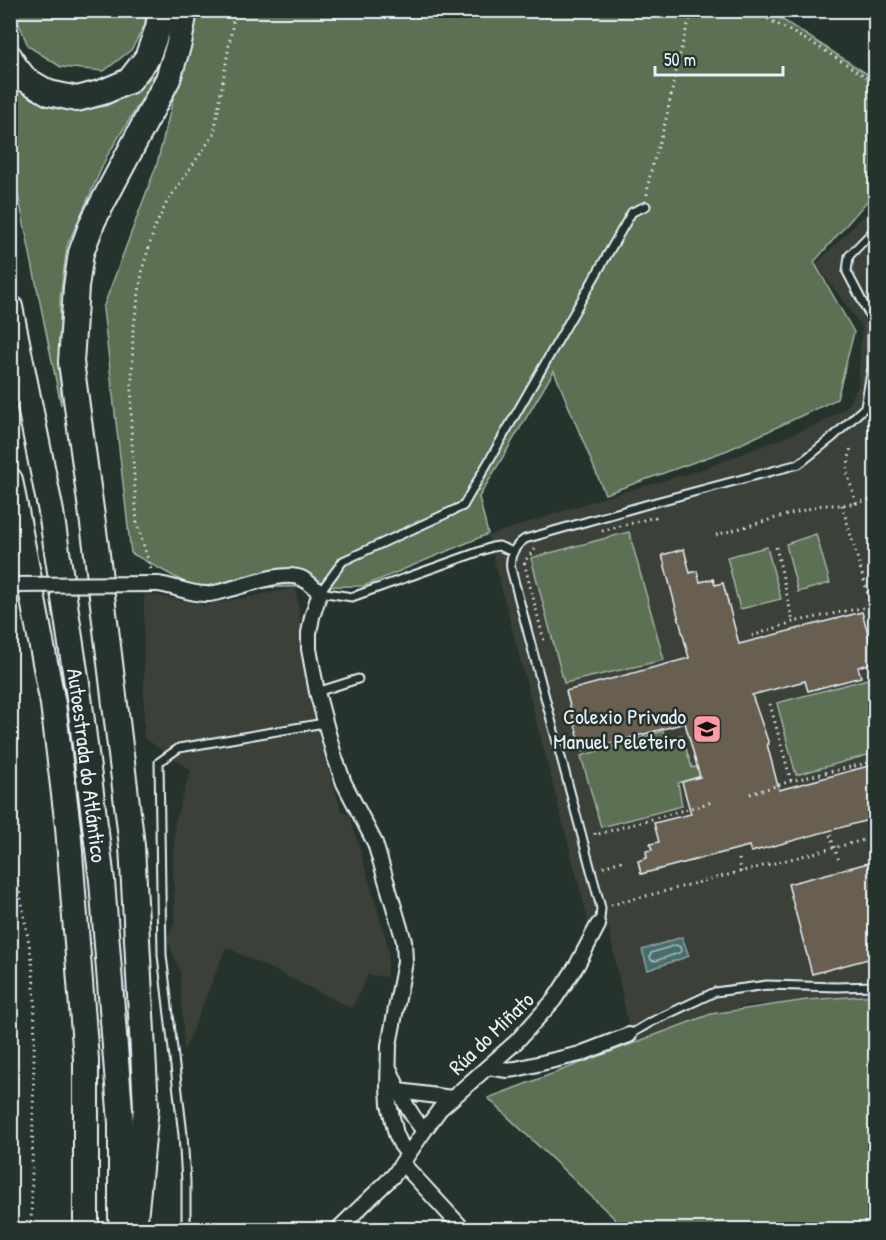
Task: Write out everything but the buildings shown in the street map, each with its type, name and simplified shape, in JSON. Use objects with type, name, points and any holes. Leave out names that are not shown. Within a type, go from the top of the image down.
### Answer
[{"type":"highway","points":[[10,57],[25,79],[49,93],[77,99],[103,92],[129,81],[147,58],[158,28],[161,10]]},
{"type":"highway","points":[[134,1230],[146,1107],[132,846],[98,558],[71,362],[76,287],[81,253],[93,221],[168,79],[185,10]]},
{"type":"highway","name":"Autoestrada do Atlántico","points":[[10,307],[51,512],[79,697],[102,881],[121,1123],[122,1230]]},
{"type":"highway","name":"Autoestrada do Atlántico","points":[[10,480],[52,704],[68,827],[86,1059],[86,1230]]},
{"type":"highway","points":[[10,546],[33,660],[78,955]]},
{"type":"street","points":[[10,585],[158,584],[207,594],[281,576],[292,576],[302,579],[320,592],[312,617],[309,649],[324,723],[344,783],[375,843],[404,941],[405,962],[389,1045],[388,1088],[392,1121],[405,1159],[464,1230]]},
{"type":"street","name":"Rúa do Miñato","points":[[337,1230],[384,1186],[440,1109],[523,1035],[554,1000],[577,965],[598,925]]},
{"type":"street","points":[[488,1067],[507,1070],[548,1062],[580,1054],[629,1035]]},
{"type":"street","points":[[389,1068],[410,1114],[424,1131]]},
{"type":"street","points":[[399,1091],[452,1098]]},
{"type":"lane","points":[[513,552],[499,546],[492,547],[352,597],[320,592],[343,561],[463,506],[632,212],[646,206]]},
{"type":"lane","points":[[598,925],[601,908],[511,569],[513,552],[525,539],[799,464],[833,437],[865,407],[873,367],[872,320],[847,272],[849,256],[876,228]]},
{"type":"lane","points":[[317,692],[358,679]]},
{"type":"lane","points":[[186,1230],[183,1135],[162,955],[159,762],[179,748],[324,723]]},
{"type":"lane","points":[[629,1035],[715,992],[767,986],[876,986]]},
{"type":"path","points":[[158,584],[148,563],[137,524],[131,428],[132,331],[143,267],[155,227],[167,202],[214,134],[235,10]]},
{"type":"path","points":[[646,206],[651,167],[664,126],[688,22],[693,10]]},
{"type":"path","points":[[752,10],[819,47],[876,83]]},
{"type":"path","points":[[851,446],[847,472],[856,502]]},
{"type":"path","points":[[716,535],[822,505],[842,505],[876,498]]},
{"type":"path","points":[[842,505],[876,622]]},
{"type":"path","points":[[600,532],[655,518],[654,513]]},
{"type":"path","points":[[544,640],[524,562],[534,549],[545,546]]},
{"type":"path","points":[[776,547],[793,622]]},
{"type":"path","points":[[752,636],[793,622],[871,606]]},
{"type":"path","points":[[771,704],[791,781]]},
{"type":"path","points":[[750,794],[791,781],[876,761]]},
{"type":"path","points":[[592,824],[595,835],[712,802]]},
{"type":"path","points":[[830,835],[839,861]]},
{"type":"path","points":[[601,908],[876,837]]},
{"type":"path","points":[[10,839],[32,960],[35,1001],[31,1230]]},
{"type":"path","points":[[739,859],[741,872]]},
{"type":"path","points":[[603,867],[624,861]]},
{"type":"shaded area","name":"Colexio Privado Manuel Peleteiro","points":[[875,205],[875,1001],[747,1005],[633,1049],[609,929],[589,923],[488,536],[599,499],[703,469],[821,423],[848,406],[858,386],[862,327],[816,264]]},
{"type":"shaded area","points":[[296,588],[311,706],[341,810],[350,816],[385,935],[389,955],[386,977],[368,975],[352,1008],[226,947],[184,1051],[180,971],[167,939],[175,921],[173,865],[175,821],[191,770],[144,738],[144,593],[205,605]]},
{"type":"green space","points":[[14,11],[145,11],[145,25],[131,50],[104,71],[61,67],[28,46]]},
{"type":"green space","points":[[195,11],[769,11],[875,79],[875,192],[814,262],[854,332],[837,399],[728,450],[605,494],[554,371],[479,497],[488,534],[364,586],[195,588],[131,553],[103,308],[157,164]]},
{"type":"green space","points":[[159,71],[107,156],[67,246],[60,299],[61,405],[11,160],[10,82],[58,107],[81,110],[106,106],[133,92]]},
{"type":"green space","points":[[629,532],[664,660],[564,683],[531,558]]},
{"type":"green space","points":[[816,534],[830,583],[798,592],[786,544]]},
{"type":"green space","points":[[767,547],[781,599],[740,609],[727,557]]},
{"type":"green space","points":[[875,677],[875,753],[796,775],[777,703]]},
{"type":"green space","points":[[663,731],[667,739],[682,735],[692,768],[710,762],[716,771],[678,783],[682,806],[601,827],[581,756]]},
{"type":"green space","points":[[875,995],[875,1229],[619,1229],[613,1217],[488,1098],[711,1014],[807,1000]]},
{"type":"water","points":[[682,937],[689,956],[648,970],[642,950]]},
{"type":"place","name":"Colexio Privado Manuel Peleteiro","points":[[707,729]]}]
